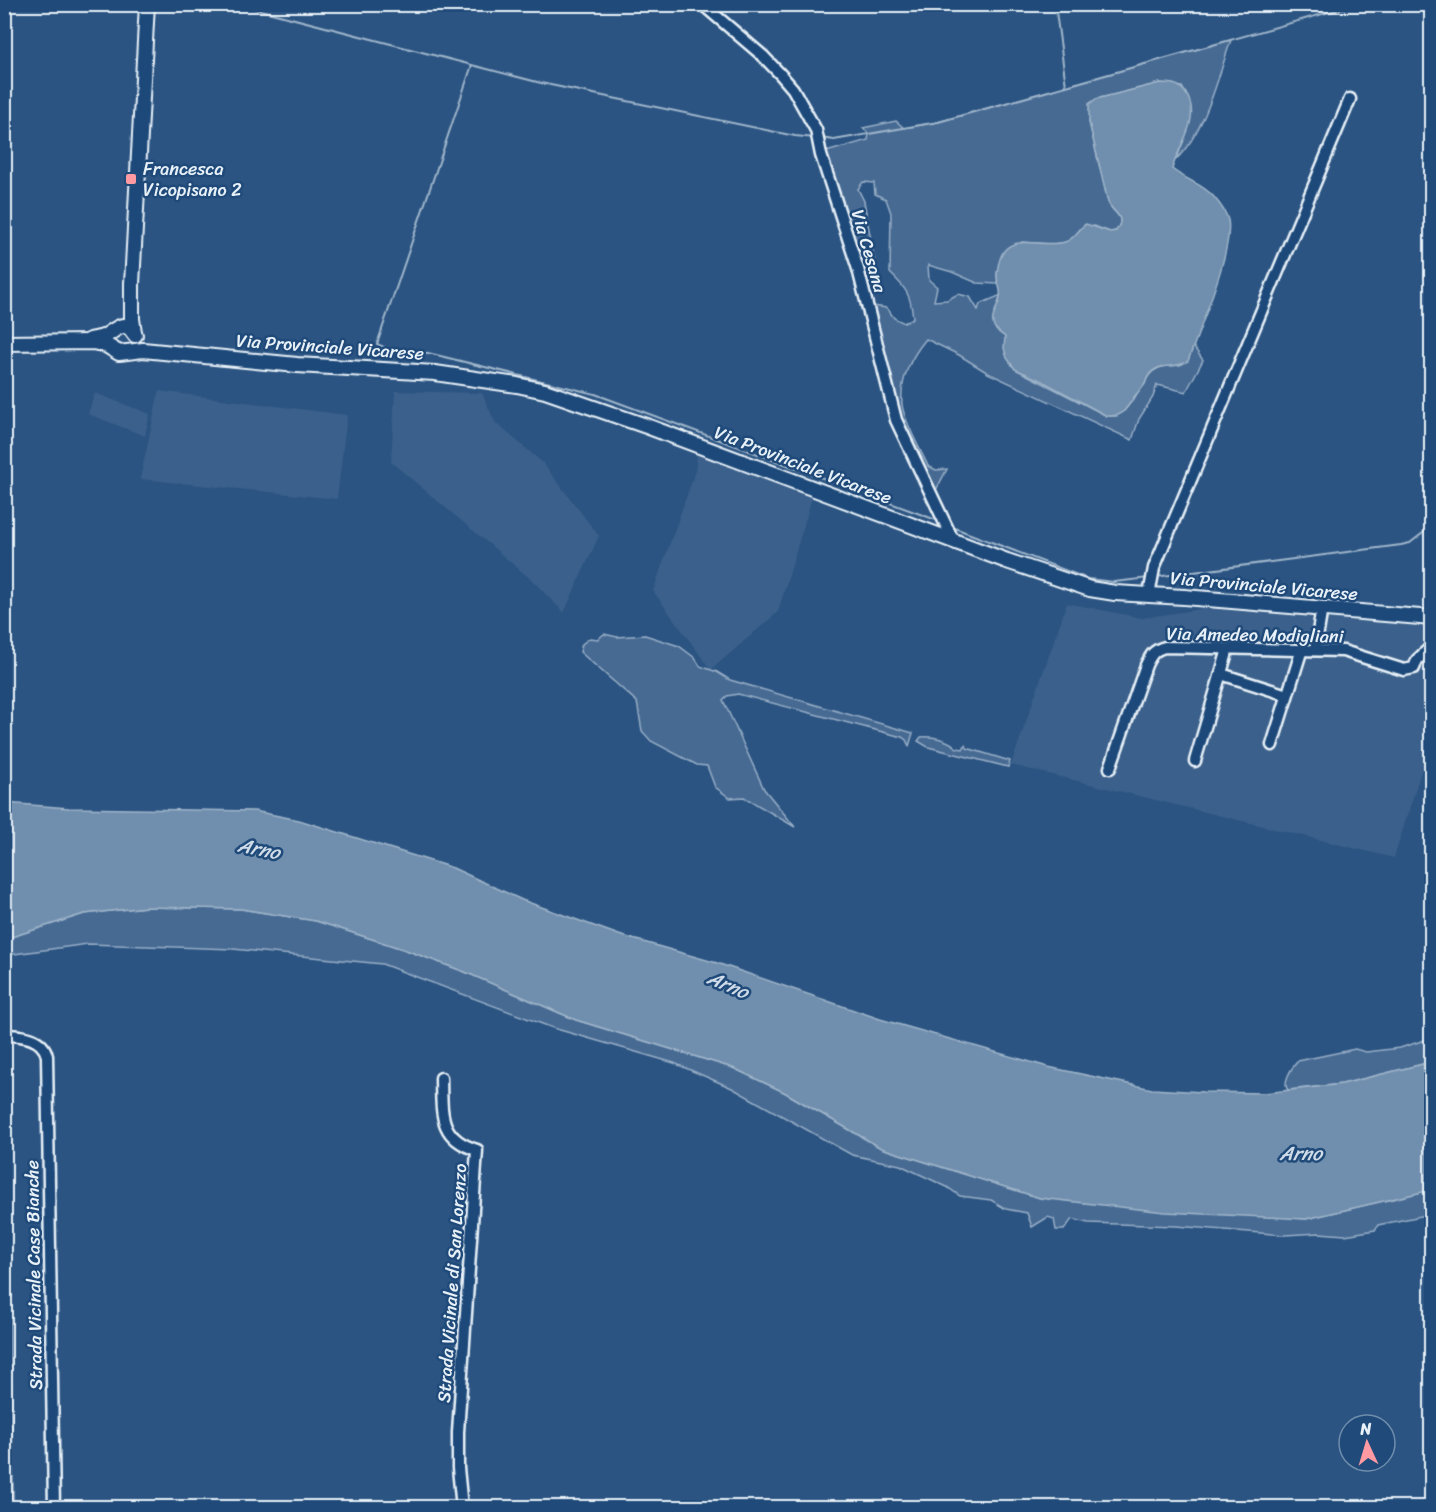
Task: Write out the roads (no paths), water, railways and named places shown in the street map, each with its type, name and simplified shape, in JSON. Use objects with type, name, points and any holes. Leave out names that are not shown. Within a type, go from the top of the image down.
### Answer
[{"type":"main road","points":[[129,351],[134,347],[135,335],[132,319],[132,284],[147,4]]},
{"type":"main road","points":[[112,348],[109,339],[128,304],[132,284]]},
{"type":"main road","name":"Via Provinciale Vicarese","points":[[4,343],[85,341],[100,338],[115,329],[127,327],[147,347],[159,351]]},
{"type":"main road","name":"Via Provinciale Vicarese","points":[[85,341],[112,348],[119,353],[159,351],[297,364],[435,373],[517,385],[554,394],[947,529],[1007,561],[1090,589],[1115,593],[1431,618]]},
{"type":"street","name":"Via Cesana","points":[[702,4],[763,56],[781,75],[799,99],[818,139],[858,269],[897,420],[947,529]]},
{"type":"street","points":[[1149,595],[1151,576],[1350,99]]},
{"type":"street","points":[[1315,650],[1322,608]]},
{"type":"street","name":"Via Amedeo Modigliani","points":[[1110,768],[1151,653],[1165,647],[1343,651],[1404,670],[1413,668],[1417,660],[1431,646]]},
{"type":"street","points":[[1195,761],[1227,649]]},
{"type":"street","points":[[1272,746],[1302,649]]},
{"type":"street","points":[[1221,674],[1287,695]]},
{"type":"street","name":"Strada Vicinale Case Bianche","points":[[4,1035],[22,1036],[41,1044],[47,1056],[54,1508]]},
{"type":"street","name":"Strada Vicinale di San Lorenzo","points":[[441,1078],[442,1116],[447,1130],[459,1143],[477,1150],[458,1432],[458,1468],[462,1508]]},
{"type":"water","points":[[1160,83],[1177,85],[1188,97],[1191,106],[1190,125],[1172,169],[1204,188],[1226,213],[1228,233],[1226,250],[1188,361],[1153,371],[1123,412],[1107,416],[1015,369],[1007,358],[1004,348],[1005,337],[993,324],[1000,294],[997,274],[1005,249],[1013,244],[1065,242],[1086,224],[1110,232],[1116,231],[1120,218],[1108,202],[1089,122],[1089,104],[1096,99]]},
{"type":"water","name":"Arno","points":[[5,803],[69,808],[254,811],[299,820],[453,868],[522,900],[619,935],[717,963],[880,1019],[1048,1067],[1152,1089],[1265,1093],[1342,1084],[1431,1062],[1431,1190],[1306,1219],[1165,1212],[1040,1198],[881,1148],[784,1092],[733,1068],[576,1020],[465,972],[316,921],[241,909],[146,907],[84,914],[5,939]]},
{"type":"waterway","points":[[237,4],[541,83],[795,136],[815,138]]},
{"type":"waterway","points":[[1055,4],[1066,86]]},
{"type":"waterway","points":[[821,138],[834,140],[938,122],[1358,4]]},
{"type":"waterway","points":[[472,65],[377,344],[395,352],[428,353],[595,394],[939,521]]},
{"type":"waterway","points":[[1155,577],[1401,545],[1410,543],[1432,526]]},
{"type":"waterway","points":[[952,527],[1088,579],[1114,582],[1149,578]]},
{"type":"waterway","points":[[4,1197],[10,1508]]},
{"type":"place","name":"Francesca Vicopisano 2","points":[[131,179]]}]
